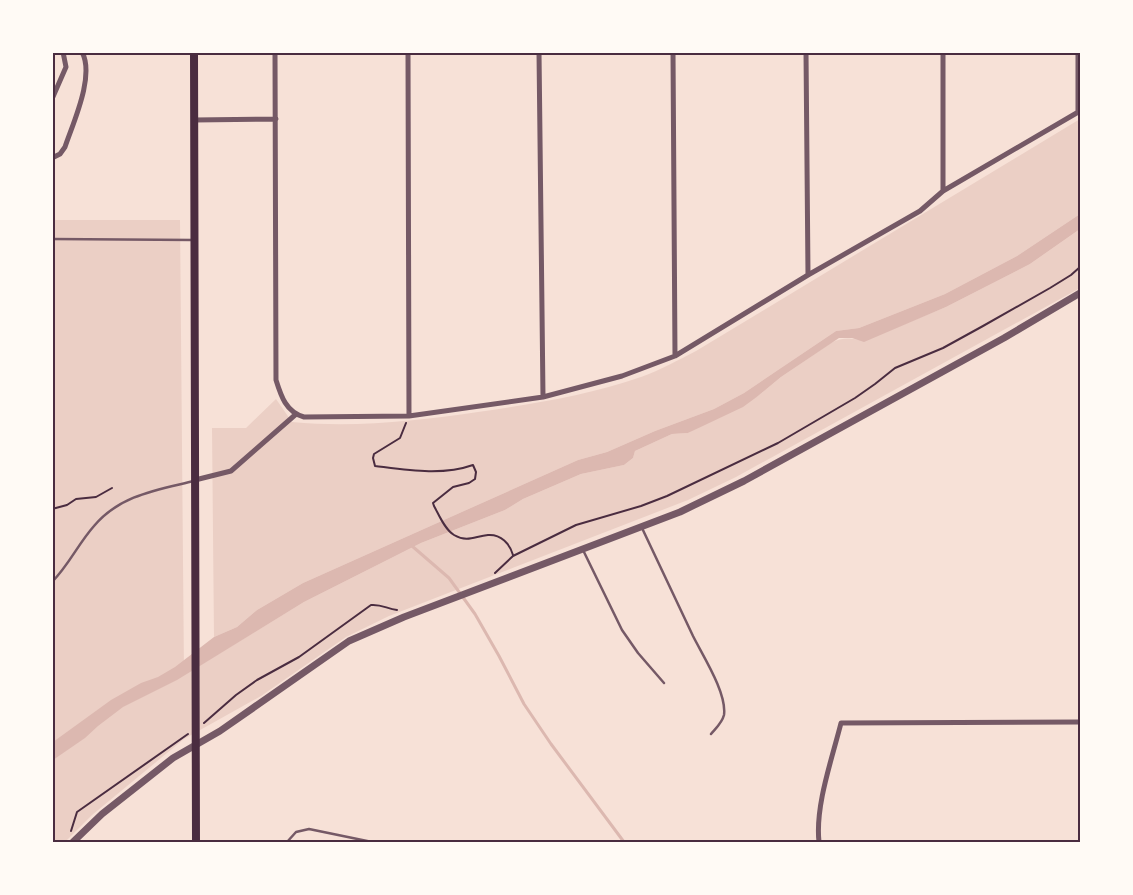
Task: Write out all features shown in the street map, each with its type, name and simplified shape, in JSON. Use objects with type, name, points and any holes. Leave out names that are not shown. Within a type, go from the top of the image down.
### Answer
[{"type":"main road","points":[[194,52],[196,842]]},
{"type":"street","points":[[52,99],[66,67],[63,52]]},
{"type":"street","points":[[52,158],[60,154],[66,147],[84,87],[86,58],[82,52]]},
{"type":"street","points":[[275,52],[276,380],[284,401],[295,415],[304,417],[409,416],[543,397],[622,376],[674,356],[920,211],[943,191],[1080,112],[1078,52]]},
{"type":"street","points":[[408,52],[409,416]]},
{"type":"street","points":[[540,52],[543,397]]},
{"type":"street","points":[[673,52],[674,356]]},
{"type":"street","points":[[806,52],[808,276]]},
{"type":"street","points":[[943,52],[943,191]]},
{"type":"street","points":[[194,120],[276,119]]},
{"type":"street","points":[[71,840],[173,758],[220,731],[349,641],[380,626],[431,606],[680,512],[744,481],[1004,338],[1080,293]]},
{"type":"street","points":[[195,480],[224,474],[239,466],[295,415]]},
{"type":"street","points":[[819,842],[818,828],[821,804],[841,723],[1080,722]]},
{"type":"lane","points":[[52,239],[195,240]]},
{"type":"lane","points":[[52,582],[64,570],[94,526],[118,505],[141,493],[195,480]]},
{"type":"lane","points":[[642,526],[698,648],[713,672],[722,700],[724,715],[720,725],[711,734]]},
{"type":"lane","points":[[582,549],[622,630],[638,653],[664,683]]},
{"type":"lane","points":[[287,842],[296,832],[308,828],[372,842]]},
{"type":"path","points":[[493,574],[500,570],[505,562],[513,556],[576,525],[641,506],[667,496],[778,443],[855,398],[895,368],[922,358],[959,339],[1050,288],[1080,267]]},
{"type":"path","points":[[409,416],[400,438],[374,454],[372,458],[375,466],[414,471],[441,471],[473,465],[476,472],[475,480],[453,487],[433,503],[449,532],[455,536],[474,539],[490,535],[505,540],[511,547],[513,556]]},
{"type":"path","points":[[52,444],[52,466]]},
{"type":"path","points":[[52,509],[76,499],[96,497],[112,488]]},
{"type":"path","points":[[200,725],[257,680],[299,657],[371,605],[379,604],[392,610],[398,610]]},
{"type":"path","points":[[71,840],[77,812],[193,730]]},
{"type":"shaded area","points":[[1080,119],[1080,214],[1017,256],[945,294],[859,328],[836,331],[744,393],[714,409],[655,431],[607,452],[578,460],[303,583],[257,610],[237,627],[214,637],[212,428],[246,428],[276,399],[292,422],[315,424],[385,423],[540,402],[581,394],[641,377],[696,351]]},
{"type":"shaded area","points":[[1080,214],[1080,229],[1030,264],[946,307],[864,342],[852,338],[839,338],[781,377],[743,407],[688,433],[672,434],[635,451],[633,458],[624,465],[581,474],[523,499],[505,510],[421,543],[304,602],[177,680],[123,707],[85,738],[53,760],[53,742],[111,700],[175,667],[214,637],[237,627],[257,610],[303,583],[578,460],[607,452],[655,431],[714,409],[744,393],[836,331],[859,328],[945,294],[1017,256]]},
{"type":"shaded area","points":[[53,220],[180,220],[184,675],[304,602],[421,543],[505,510],[523,499],[581,474],[624,465],[633,458],[635,451],[672,434],[688,433],[758,396],[781,377],[831,343],[848,339],[864,341],[946,307],[1030,264],[1080,229],[1080,288],[736,477],[688,500],[389,616],[346,637],[261,696],[184,739],[92,815],[65,842],[53,842]]},
{"type":"waterway","points":[[412,546],[449,578],[475,614],[524,704],[551,744],[624,842]]}]
